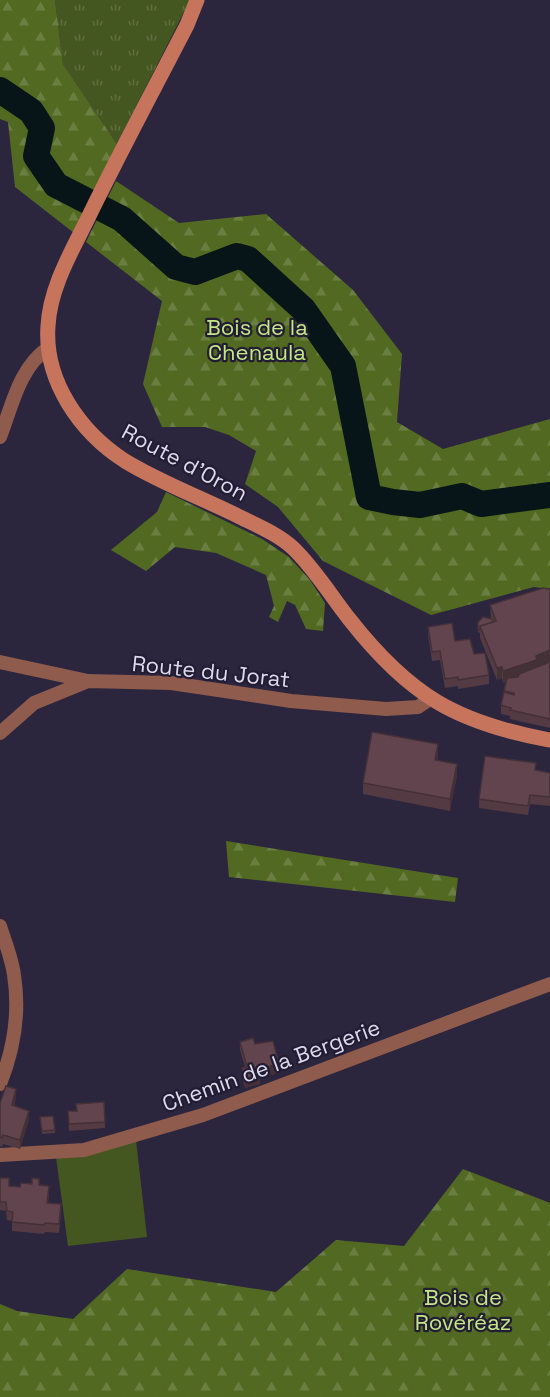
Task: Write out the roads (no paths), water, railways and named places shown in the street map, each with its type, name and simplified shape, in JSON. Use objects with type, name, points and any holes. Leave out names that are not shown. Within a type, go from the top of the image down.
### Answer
[{"type":"main road","name":"Route d'Oron","points":[[197,0],[182,34],[106,180],[61,275],[52,301],[48,325],[48,348],[56,380],[63,395],[75,415],[96,439],[126,461],[269,532],[286,543],[315,574],[368,643],[430,699],[470,720],[550,740]]},
{"type":"street","points":[[0,437],[25,373],[33,360],[48,348]]},
{"type":"street","points":[[0,662],[88,681]]},
{"type":"street","name":"Route du Jorat","points":[[0,733],[34,703],[88,681],[171,683],[291,701],[386,710],[418,707],[430,699]]},
{"type":"street","points":[[0,926],[14,974],[17,1026],[0,1084]]},
{"type":"street","name":"Chemin de la Bergerie","points":[[0,1155],[84,1150],[203,1115],[550,984]]},
{"type":"waterway","points":[[0,90],[31,111],[42,128],[36,156],[56,185],[122,219],[176,267],[195,272],[237,256],[248,259],[303,309],[343,366],[369,497],[420,505],[462,496],[481,504],[550,495]]},
{"type":"park label","name":"Bois de la Chenaula","points":[[257,340]]},
{"type":"park label","name":"Bois de Rovéréaz","points":[[463,1310]]}]
